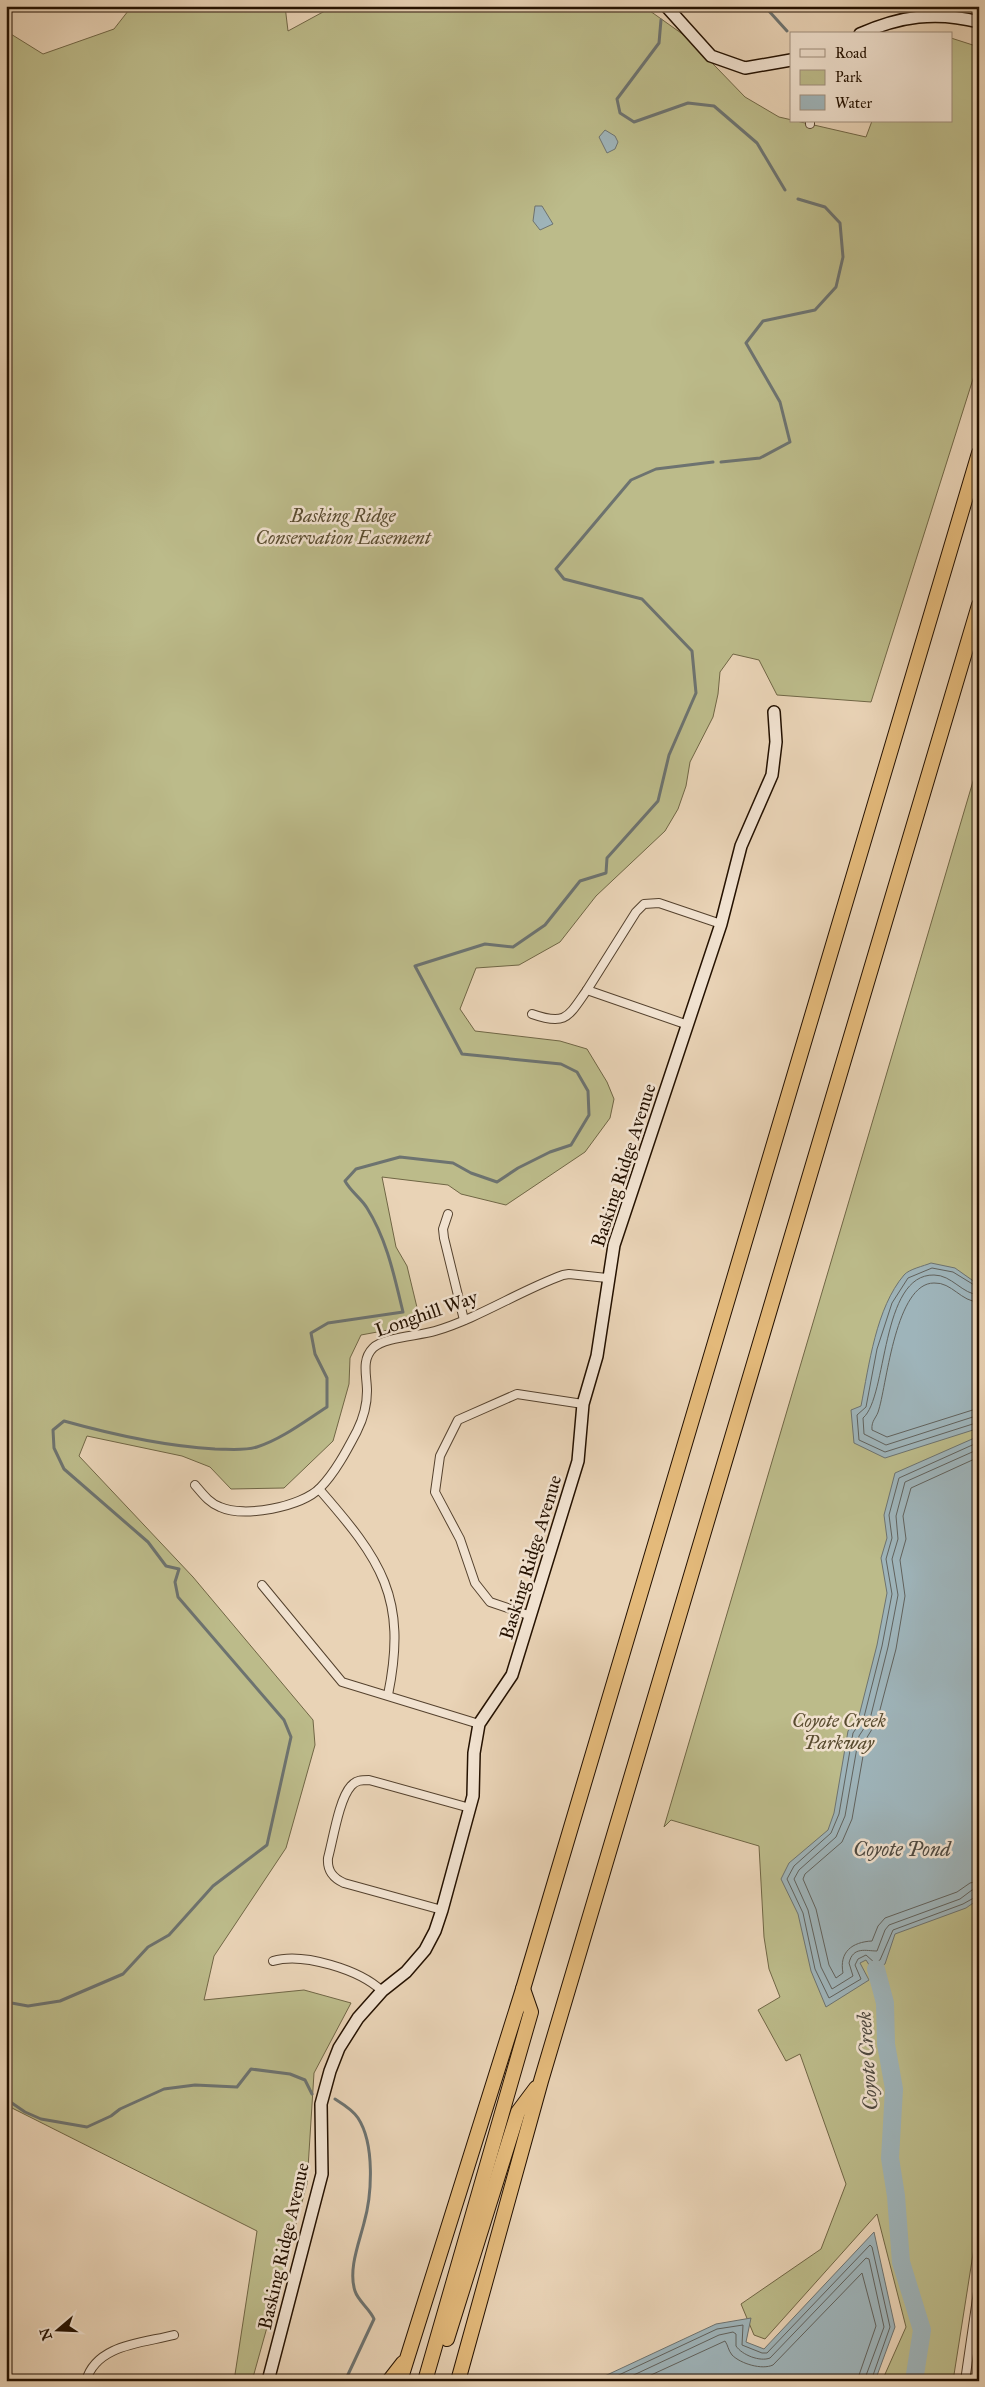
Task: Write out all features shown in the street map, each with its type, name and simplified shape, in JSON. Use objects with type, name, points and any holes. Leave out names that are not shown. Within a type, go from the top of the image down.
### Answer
[{"type":"highway","points":[[400,2381],[523,1989],[979,453]]},
{"type":"highway","points":[[458,2381],[541,2081],[979,605]]},
{"type":"highway","points":[[425,2381],[531,2012],[523,1989]]},
{"type":"highway","points":[[434,2381],[518,2112],[541,2081]]},
{"type":"highway","points":[[389,2381],[408,2357]]},
{"type":"street","points":[[666,6],[712,56],[746,68],[790,60]]},
{"type":"street","points":[[866,32],[904,19],[936,15],[978,19]]},
{"type":"street","name":"Basking Ridge Avenue","points":[[268,2381],[322,2174],[322,2104],[330,2071],[348,2032],[382,1991],[406,1972],[425,1950],[435,1931],[442,1910],[470,1808],[474,1783],[474,1753],[479,1724],[512,1675],[578,1460],[583,1404],[597,1356],[607,1278],[614,1245],[721,924],[741,846],[772,775],[776,742],[774,712]]},
{"type":"street","points":[[532,1014],[551,1021],[571,1013],[636,912],[644,904],[659,903],[721,924]]},
{"type":"street","points":[[587,990],[688,1025]]},
{"type":"street","points":[[448,1214],[443,1229],[444,1238],[464,1320]]},
{"type":"street","name":"Longhill Way","points":[[319,1489],[358,1429],[365,1410],[366,1362],[374,1347],[382,1342],[435,1331],[464,1320],[563,1275],[607,1278]]},
{"type":"street","points":[[531,1616],[490,1602],[476,1583],[460,1539],[435,1492],[440,1456],[458,1420],[517,1394],[583,1404]]},
{"type":"street","points":[[195,1485],[209,1501],[218,1507],[251,1512],[286,1506],[319,1489],[371,1554],[387,1590],[396,1632],[395,1655],[388,1695]]},
{"type":"street","points":[[262,1585],[337,1678],[347,1684],[479,1724]]},
{"type":"street","points":[[442,1910],[344,1883],[331,1874],[327,1866],[328,1858],[349,1787],[361,1780],[470,1808]]},
{"type":"street","points":[[273,1961],[291,1958],[320,1963],[365,1977],[382,1991]]},
{"type":"street","points":[[964,2381],[979,2284]]},
{"type":"street","points":[[86,2381],[99,2357],[119,2348],[174,2336]]},
{"type":"green space","name":"Basking Ridge Conservation Easement","points":[[132,6],[285,6],[288,31],[334,6],[643,6],[688,38],[745,97],[779,117],[790,120],[790,122],[801,122],[866,137],[872,122],[952,122],[952,38],[979,47],[979,360],[871,702],[777,695],[759,660],[733,654],[720,672],[713,717],[690,762],[686,786],[678,809],[665,831],[596,896],[560,942],[519,965],[476,968],[460,1009],[475,1031],[560,1041],[587,1049],[607,1082],[614,1099],[610,1118],[585,1152],[506,1205],[461,1194],[448,1185],[382,1177],[396,1247],[407,1266],[421,1324],[361,1335],[350,1358],[349,1384],[333,1441],[284,1488],[231,1489],[210,1467],[182,1456],[87,1436],[79,1456],[193,1577],[313,1720],[315,1745],[286,1848],[214,1956],[204,2000],[304,1990],[351,2003],[314,2073],[307,2184],[252,2381],[234,2381],[257,2231],[6,2105],[6,31],[43,54],[114,29]]},
{"type":"green space","name":"Coyote Creek Parkway","points":[[979,761],[979,2216],[953,2381],[882,2381],[906,2327],[877,2214],[765,2339],[754,2335],[741,2304],[821,2249],[846,2184],[800,2054],[786,2061],[758,2010],[780,1997],[769,1969],[764,1937],[759,1846],[671,1820],[664,1827]]},
{"type":"water","points":[[605,130],[615,136],[618,142],[615,149],[607,153],[599,137]]},
{"type":"water","points":[[535,206],[542,206],[553,224],[540,230],[533,221]]},
{"type":"water","points":[[931,1263],[955,1268],[979,1285],[979,1425],[973,1430],[885,1458],[854,1443],[851,1410],[861,1406],[880,1320],[894,1288],[906,1273]]},
{"type":"water","name":"Coyote Pond","points":[[979,1436],[979,1899],[966,1908],[895,1934],[885,1964],[873,1971],[866,1960],[860,1963],[869,1980],[826,2007],[811,1971],[798,1914],[781,1879],[789,1863],[828,1830],[834,1813],[848,1731],[859,1716],[877,1645],[887,1593],[881,1558],[887,1538],[884,1515],[895,1473]]},
{"type":"water","points":[[874,2232],[895,2327],[875,2381],[594,2381],[716,2324],[751,2318],[746,2342],[764,2349]]},
{"type":"waterway","points":[[759,6],[768,10],[787,31]]},
{"type":"waterway","points":[[661,20],[659,43],[617,99],[620,113],[634,122],[688,103],[714,106],[757,143],[785,190]]},
{"type":"waterway","points":[[721,462],[760,458],[790,442],[780,402],[746,343],[763,321],[815,310],[836,287],[843,257],[840,223],[825,207],[798,199]]},
{"type":"waterway","points":[[6,2002],[28,2006],[60,2001],[123,1974],[148,1947],[169,1935],[213,1886],[267,1845],[291,1737],[284,1720],[178,1597],[175,1582],[179,1569],[166,1566],[148,1542],[64,1469],[54,1448],[53,1430],[64,1421],[158,1443],[215,1449],[247,1449],[257,1447],[284,1435],[327,1407],[327,1378],[315,1354],[311,1333],[328,1323],[403,1312],[389,1258],[380,1233],[367,1208],[345,1181],[356,1169],[400,1157],[453,1163],[471,1173],[497,1182],[518,1168],[550,1152],[571,1145],[589,1115],[588,1091],[577,1072],[561,1064],[462,1054],[415,966],[485,944],[513,947],[545,925],[580,881],[606,873],[607,858],[658,801],[669,755],[696,693],[692,651],[642,599],[564,579],[556,569],[631,480],[656,469],[713,462]]},
{"type":"waterway","name":"Coyote Creek","points":[[876,1969],[885,2003],[886,2044],[894,2089],[890,2158],[896,2196],[901,2262],[922,2330],[914,2381]]},
{"type":"waterway","points":[[6,2099],[25,2112],[41,2119],[87,2127],[111,2116],[120,2109],[164,2089],[195,2085],[237,2087],[251,2069],[290,2074],[305,2080],[312,2094]]},
{"type":"waterway","points":[[335,2099],[348,2107],[358,2118],[367,2141],[370,2170],[367,2212],[353,2266],[353,2283],[361,2302],[374,2319],[345,2381]]}]
